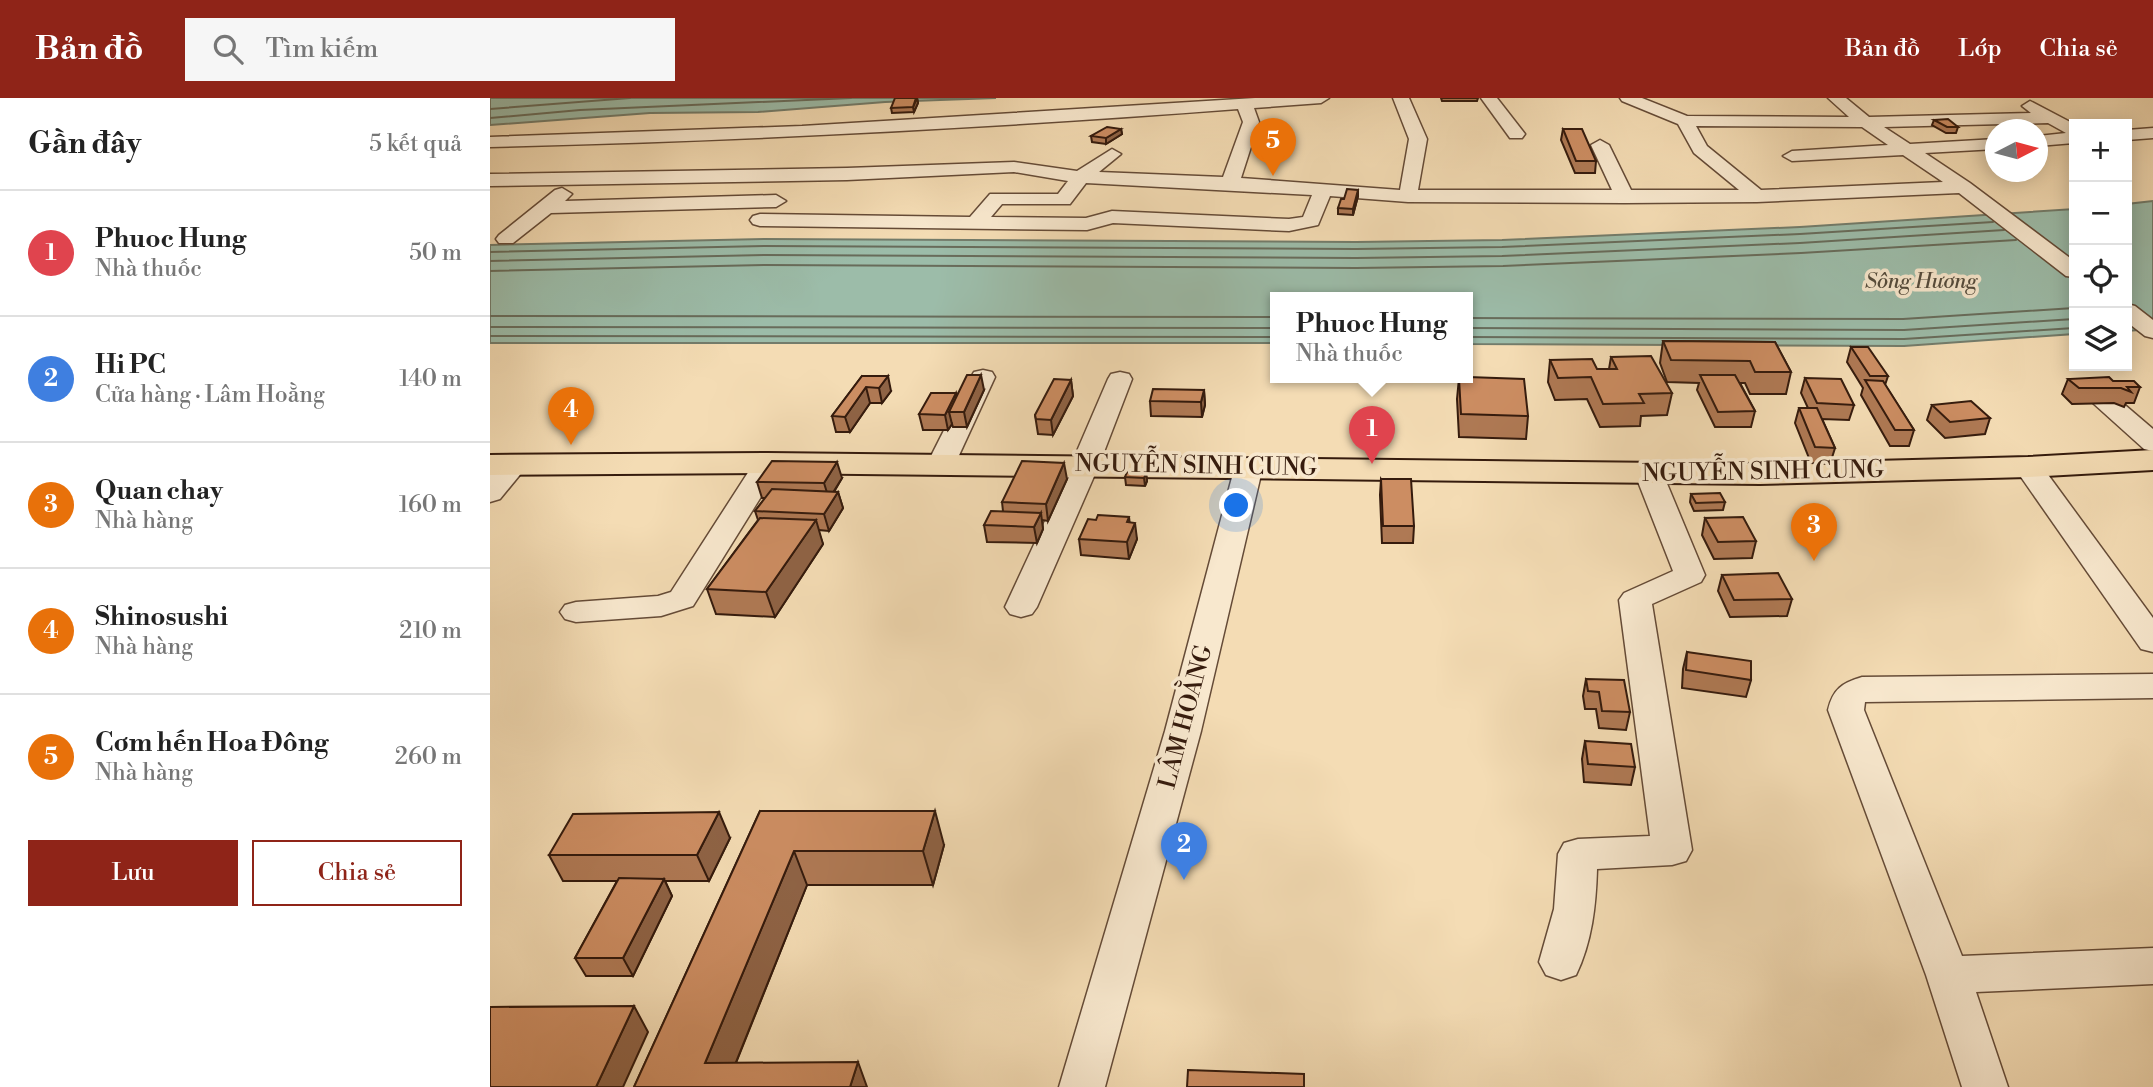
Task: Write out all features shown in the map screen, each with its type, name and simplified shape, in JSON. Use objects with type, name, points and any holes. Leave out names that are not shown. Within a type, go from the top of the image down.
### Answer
[{"type":"main road","name":"NGUYỄN SINH CUNG","points":[[502,465],[768,463],[1249,466],[1760,474],[2028,467],[2153,460]]},
{"type":"street","points":[[490,142],[1066,118],[1321,98]]},
{"type":"street","points":[[1401,98],[1418,139],[1408,195]]},
{"type":"street","points":[[1489,98],[1516,134]]},
{"type":"street","points":[[1628,98],[1685,121],[2048,118]]},
{"type":"street","points":[[1836,98],[1864,121],[1963,187],[2069,267]]},
{"type":"street","points":[[2016,98],[2069,128]]},
{"type":"street","points":[[1230,183],[1251,122],[1245,104]]},
{"type":"street","points":[[1049,134],[1066,118]]},
{"type":"street","points":[[1685,121],[1700,149],[1757,196]]},
{"type":"street","points":[[2132,135],[2153,133]]},
{"type":"street","points":[[2048,140],[2069,138]]},
{"type":"street","points":[[492,180],[540,141]]},
{"type":"street","points":[[1600,145],[1625,197]]},
{"type":"street","points":[[1792,156],[1985,145]]},
{"type":"street","points":[[1014,167],[1032,151]]},
{"type":"street","points":[[977,221],[997,198],[1063,200],[1081,177],[1112,154]]},
{"type":"street","points":[[492,180],[847,174],[1014,167],[1081,177],[1230,183],[1408,195],[1757,196],[1963,187]]},
{"type":"street","points":[[547,207],[776,201],[847,174]]},
{"type":"street","points":[[506,240],[580,179]]},
{"type":"street","points":[[776,201],[760,220],[1087,224],[1112,217],[1289,225],[1311,221],[1323,190]]},
{"type":"street","points":[[2132,315],[2153,331]]},
{"type":"street","points":[[941,464],[983,377]]},
{"type":"street","points":[[1021,607],[1085,465],[1120,379]]},
{"type":"street","points":[[2104,399],[2153,443]]},
{"type":"street","points":[[576,612],[661,607],[682,599],[768,463]]},
{"type":"street","points":[[490,492],[502,465]]},
{"type":"street","name":"LÂM HOẰNG","points":[[1082,1087],[1180,743],[1249,466]]},
{"type":"street","points":[[2028,467],[2153,641]]},
{"type":"street","points":[[1561,962],[1575,909],[1578,853],[1672,850],[1635,600],[1690,575],[1649,474]]},
{"type":"street","points":[[1985,1087],[1948,975],[1846,710],[1849,696],[1861,689],[2153,686]]},
{"type":"street","points":[[1948,975],[2153,966]]},
{"type":"water","points":[[490,98],[996,98],[885,102],[758,112],[650,113],[490,125]]},
{"type":"water","points":[[2153,201],[2153,329],[2132,331],[2132,203]]},
{"type":"water","name":"Sông Hương","points":[[2069,209],[2069,334],[1904,346],[1473,344],[1473,292],[1270,292],[1270,343],[490,343],[490,245],[765,239],[1356,242],[1502,240],[1800,227]]},
{"type":"building","points":[[895,98],[916,98],[913,107],[891,108]]},
{"type":"building","points":[[1948,119],[1958,127],[1947,127],[1934,120]]},
{"type":"building","points":[[1107,127],[1121,129],[1106,138],[1091,136]]},
{"type":"building","points":[[1563,129],[1582,129],[1596,161],[1576,161]]},
{"type":"building","points":[[1347,189],[1358,190],[1353,209],[1338,208],[1341,199],[1344,199]]},
{"type":"building","points":[[1663,341],[1775,342],[1791,372],[1755,372],[1750,361],[1671,360]]},
{"type":"building","points":[[1851,347],[1868,347],[1888,376],[1870,376]]},
{"type":"building","points":[[1651,356],[1672,393],[1639,394],[1644,403],[1603,404],[1591,377],[1558,378],[1550,360],[1592,359],[1597,369],[1617,369],[1611,357]]},
{"type":"building","points":[[967,375],[981,375],[964,412],[949,412]]},
{"type":"building","points":[[1700,375],[1735,375],[1755,411],[1718,412]]},
{"type":"building","points":[[862,376],[888,376],[879,388],[866,387],[845,417],[832,416]]},
{"type":"building","points":[[1473,377],[1524,379],[1528,416],[1461,414],[1459,383],[1473,383]]},
{"type":"building","points":[[2109,377],[2113,381],[2134,381],[2140,387],[2127,387],[2131,392],[2121,388],[2079,388],[2068,379]]},
{"type":"building","points":[[1805,378],[1841,379],[1854,405],[1817,403]]},
{"type":"building","points":[[1054,379],[1071,380],[1051,420],[1036,419],[1035,415]]},
{"type":"building","points":[[1865,380],[1883,381],[1914,430],[1895,430]]},
{"type":"building","points":[[1153,389],[1204,390],[1201,402],[1150,401]]},
{"type":"building","points":[[931,393],[956,393],[945,415],[919,414]]},
{"type":"building","points":[[1971,401],[1990,418],[1950,422],[1932,405]]},
{"type":"building","points":[[1799,408],[1817,408],[1835,448],[1815,447]]},
{"type":"building","points":[[772,461],[837,462],[824,483],[757,482]]},
{"type":"building","points":[[1022,461],[1064,463],[1046,504],[1002,502]]},
{"type":"building","points":[[1127,472],[1146,473],[1144,478],[1125,477]]},
{"type":"building","points":[[1381,479],[1411,479],[1414,526],[1383,526]]},
{"type":"building","points":[[772,489],[838,492],[824,514],[755,511]]},
{"type":"building","points":[[1720,493],[1725,502],[1696,503],[1691,494]]},
{"type":"building","points":[[991,511],[1041,513],[1034,527],[984,525]]},
{"type":"building","points":[[1098,515],[1129,517],[1127,522],[1135,523],[1127,542],[1079,539],[1088,519],[1096,520]]},
{"type":"building","points":[[1743,517],[1756,541],[1718,542],[1705,518]]},
{"type":"building","points":[[760,518],[816,520],[766,592],[707,589]]},
{"type":"building","points":[[1778,573],[1792,599],[1734,600],[1722,575]]},
{"type":"building","points":[[1687,652],[1751,661],[1751,680],[1686,670]]},
{"type":"building","points":[[1586,679],[1624,680],[1630,712],[1602,711],[1599,692],[1588,691]]},
{"type":"building","points":[[1585,741],[1631,744],[1635,767],[1588,764]]},
{"type":"building","points":[[760,811],[935,811],[923,851],[794,851],[705,1063],[858,1062],[850,1087],[634,1087]]},
{"type":"building","points":[[719,812],[697,855],[549,855],[573,814]]},
{"type":"building","points":[[619,878],[664,879],[623,958],[575,958]]},
{"type":"building","points":[[634,1006],[596,1087],[490,1087],[490,1007]]},
{"type":"building","points":[[1188,1070],[1304,1074],[1304,1087],[1187,1087]]},
{"type":"place","name":"Cơm hến Hoa Đông","points":[[1273,176]]},
{"type":"place","name":"Shinosushi","points":[[571,445]]},
{"type":"place","name":"Phuoc Hung","points":[[1372,464]]},
{"type":"place","name":"Quan chay","points":[[1814,561]]},
{"type":"place","name":"Hi PC","points":[[1184,880]]}]
